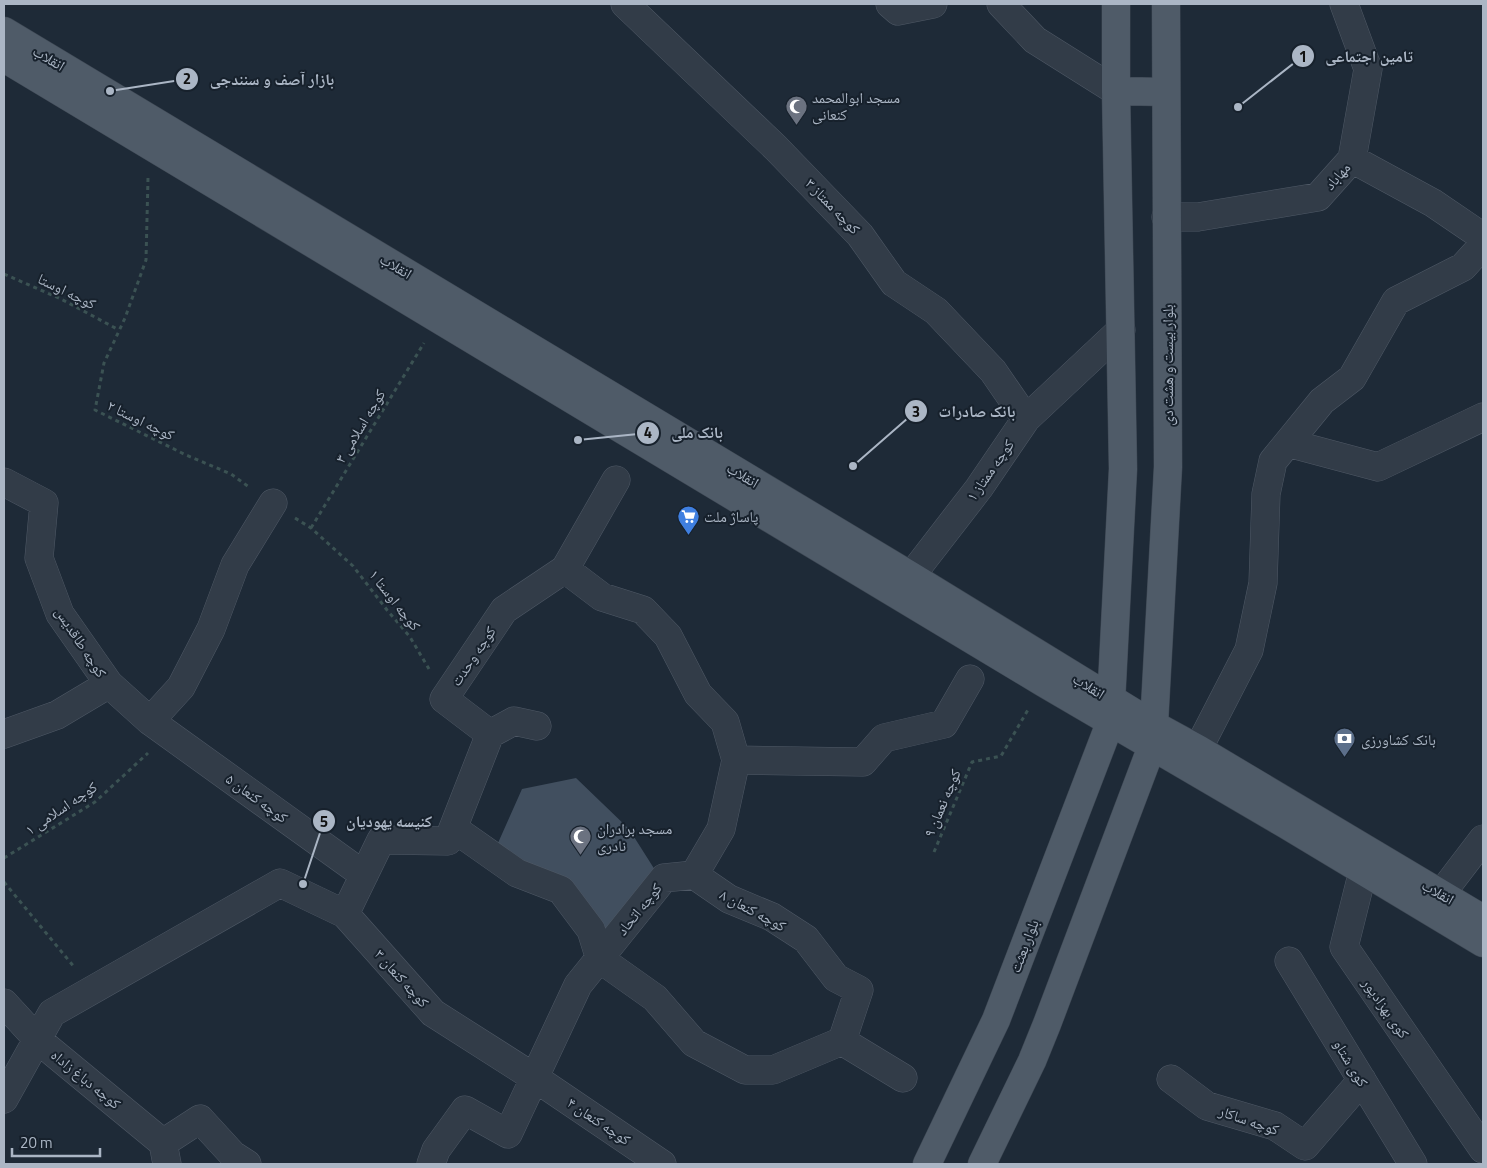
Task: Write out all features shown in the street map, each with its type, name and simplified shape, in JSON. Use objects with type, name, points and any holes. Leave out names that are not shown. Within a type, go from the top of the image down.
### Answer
[{"type":"main road","points":[[1111,711],[1123,469],[1116,4]]},
{"type":"main road","name":"بلوار بیست و هشت دی","points":[[1153,736],[1168,467],[1166,4]]},
{"type":"main road","name":"انقلاب","points":[[4,31],[911,576],[1111,711]]},
{"type":"main road","name":"انقلاب","points":[[4,58],[1369,863],[1441,894],[1483,919]]},
{"type":"main road","points":[[1116,91],[1165,92]]},
{"type":"main road","name":"بلوار بعثت","points":[[927,1164],[996,1020],[1111,711]]},
{"type":"main road","points":[[982,1164],[1044,1034],[1153,736]]},
{"type":"main road","name":"انقلاب","points":[[1153,736],[1198,749],[1369,863],[1483,943]]},
{"type":"street","name":"کوچه ممتاز ۳","points":[[625,4],[776,148],[860,235],[894,283],[936,312],[994,371],[1026,419]]},
{"type":"street","points":[[890,4],[898,11],[933,4]]},
{"type":"street","points":[[1001,4],[1035,40],[1116,91]]},
{"type":"street","name":"مهاباد","points":[[1166,217],[1198,217],[1318,197],[1352,159],[1368,68],[1344,4]]},
{"type":"street","points":[[1352,159],[1433,203],[1483,237]]},
{"type":"street","points":[[1198,749],[1249,650],[1263,583],[1266,494],[1274,461],[1322,401],[1352,378],[1396,301],[1463,267],[1483,245]]},
{"type":"street","name":"کوچه ممتاز ۱","points":[[911,576],[979,488],[1026,419],[1120,330]]},
{"type":"street","points":[[1288,443],[1378,467],[1483,417]]},
{"type":"street","name":"کوچه وحدت","points":[[490,734],[444,699],[504,610],[564,570],[616,480]]},
{"type":"street","name":"کوچه طاقدیس","points":[[4,482],[44,503],[39,558],[60,614],[108,684],[150,721]]},
{"type":"street","points":[[150,721],[181,686],[211,629],[235,565],[273,503]]},
{"type":"street","points":[[564,570],[602,597],[643,610],[668,636],[698,694],[725,722],[736,760],[721,829],[694,875]]},
{"type":"street","points":[[736,760],[863,762],[884,738],[944,724],[970,679]]},
{"type":"street","points":[[4,734],[57,715],[108,684]]},
{"type":"street","name":"کوچه کنعان ۵","points":[[150,721],[364,875]]},
{"type":"street","points":[[4,1099],[52,1013],[280,883],[345,914],[381,840],[448,841],[490,734],[514,721],[537,726]]},
{"type":"street","points":[[453,828],[517,873],[561,890],[591,930],[600,959],[655,998],[694,1043],[744,1070],[773,1070],[842,1041],[904,1078]]},
{"type":"street","points":[[1441,894],[1483,839]]},
{"type":"street","name":"کوی بهزادپور","points":[[1369,863],[1344,948],[1483,1149]]},
{"type":"street","name":"کوچه اتحاد","points":[[431,1164],[436,1150],[465,1110],[508,1134],[536,1078],[578,985],[664,878],[694,875]]},
{"type":"street","name":"کوچه کنعان ۸","points":[[694,875],[729,899],[772,917],[806,939],[836,978],[859,990],[842,1041]]},
{"type":"street","name":"کوچه کنعان ۳","points":[[345,914],[433,1013],[536,1078]]},
{"type":"street","name":"کوی شتاو","points":[[1289,961],[1413,1164]]},
{"type":"street","name":"کوچه دباغ زاداه","points":[[4,1003],[38,1040],[165,1154]]},
{"type":"street","name":"کوچه کنعان ۴","points":[[536,1078],[662,1164]]},
{"type":"street","name":"کوچه ساکار","points":[[1171,1079],[1206,1106],[1275,1126],[1304,1146],[1362,1080]]},
{"type":"street","points":[[165,1154],[200,1118],[233,1155],[247,1164]]},
{"type":"path","name":"کوچه اوستا ۲","points":[[148,174],[146,260],[125,318],[104,363],[95,410],[186,455],[231,474],[311,528]]},
{"type":"path","name":"کوچه اوستا","points":[[4,274],[61,299],[119,330]]},
{"type":"path","name":"کوچه اسلامی ۳","points":[[311,528],[428,336]]},
{"type":"path","name":"کوچه اوستا ۱","points":[[311,528],[354,566],[386,610],[410,638],[431,672],[444,699]]},
{"type":"path","name":"کوچه نعمان ۹","points":[[934,852],[972,762],[1001,756],[1031,705]]},
{"type":"path","name":"کوچه اسلامی ۱","points":[[4,858],[95,802],[148,753],[150,721]]},
{"type":"path","points":[[4,882],[93,989]]},
{"type":"building","name":"مسجد برادران نادری","points":[[576,778],[629,829],[655,870],[609,930],[591,930],[561,890],[498,843],[522,789]]},
{"type":"place","name":"بازار آصف و سنندجی","points":[[110,91]]},
{"type":"place","name":"تامین اجتماعی","points":[[1238,107]]},
{"type":"place","name":"مسجد ابوالمحمد کنعانی","points":[[796,125]]},
{"type":"place","name":"بانک ملی","points":[[578,440]]},
{"type":"place","name":"بانک صادرات","points":[[853,466]]},
{"type":"place","name":"پاساژ ملت","points":[[688,535]]},
{"type":"place","name":"بانک کشاورزی","points":[[1345,758]]},
{"type":"place","name":"مسجد برادران نادری","points":[[581,856]]},
{"type":"place","name":"کنیسه یهودیان","points":[[303,884]]}]
